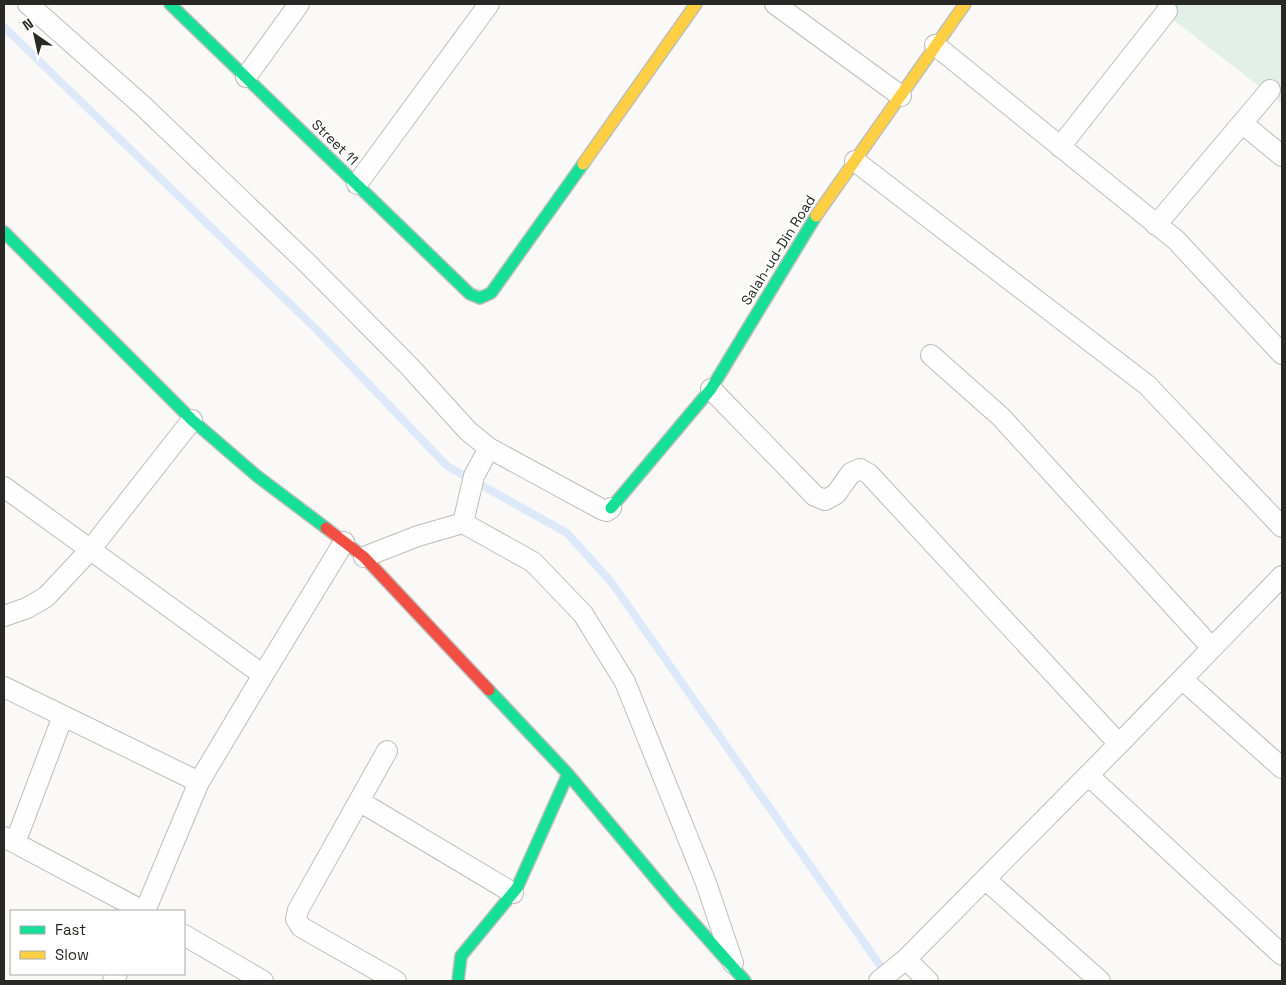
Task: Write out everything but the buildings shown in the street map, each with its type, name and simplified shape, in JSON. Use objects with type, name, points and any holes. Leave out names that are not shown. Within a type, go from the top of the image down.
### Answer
[{"type":"street","points":[[28,4],[143,106],[306,262],[409,366],[468,431],[489,448],[603,510],[607,511],[611,508]]},
{"type":"street","name":"Street 11","points":[[170,4],[470,294],[480,298],[491,293],[696,4]]},
{"type":"street","points":[[246,77],[299,4]]},
{"type":"street","points":[[357,184],[489,4]]},
{"type":"street","points":[[775,4],[902,96]]},
{"type":"street","name":"Salah-ud-Din Road","points":[[611,508],[711,389],[820,210],[965,4]]},
{"type":"street","points":[[1060,148],[1167,11]]},
{"type":"street","points":[[935,45],[1176,240],[1282,354]]},
{"type":"street","points":[[1156,225],[1270,90]]},
{"type":"street","points":[[1242,123],[1282,156]]},
{"type":"street","points":[[855,161],[1147,385],[1282,527]]},
{"type":"street","points":[[4,232],[192,420],[256,476],[364,558],[568,774],[675,902],[740,976]]},
{"type":"street","points":[[931,355],[1000,417],[1212,648]]},
{"type":"street","points":[[711,389],[815,496],[825,500],[836,494],[851,473],[860,469],[869,474],[1119,744]]},
{"type":"street","points":[[4,616],[27,608],[46,597],[90,550],[192,420]]},
{"type":"street","points":[[463,523],[474,476],[489,448]]},
{"type":"street","points":[[4,487],[263,676]]},
{"type":"street","points":[[364,558],[418,536],[463,523],[533,562],[583,614],[625,682],[740,976]]},
{"type":"street","points":[[144,910],[199,782],[344,542]]},
{"type":"street","points":[[879,981],[901,962],[985,879],[1281,578]]},
{"type":"street","points":[[1182,679],[1282,768]]},
{"type":"street","points":[[4,687],[199,782]]},
{"type":"street","points":[[62,716],[10,840],[142,910]]},
{"type":"street","points":[[387,751],[298,910],[296,919],[301,927],[396,981]]},
{"type":"street","points":[[458,981],[461,956],[517,888],[568,774]]},
{"type":"street","points":[[1088,775],[1282,955]]},
{"type":"street","points":[[359,800],[513,893]]},
{"type":"street","points":[[985,879],[1100,981]]},
{"type":"street","points":[[185,936],[263,981]]},
{"type":"street","points":[[901,962],[928,981]]},
{"type":"shaded area","points":[[1153,4],[1282,4],[1282,104]]},
{"type":"waterway","points":[[4,27],[315,328],[447,466],[567,533],[612,583],[886,974]]},
{"type":"traffic: fast","points":[[170,4],[470,294],[480,298],[491,293],[583,164]]},
{"type":"traffic: fast","points":[[611,508],[711,389],[816,216]]},
{"type":"traffic: fast","points":[[4,232],[192,420],[257,476],[326,528]]},
{"type":"traffic: fast","points":[[489,690],[568,774],[675,902],[745,981]]},
{"type":"traffic: fast","points":[[458,981],[461,956],[517,888],[568,774]]},
{"type":"traffic: slow","points":[[583,164],[696,4]]},
{"type":"traffic: slow","points":[[816,216],[965,4]]},
{"type":"traffic: jam","points":[[326,528],[364,557],[489,690]]}]
